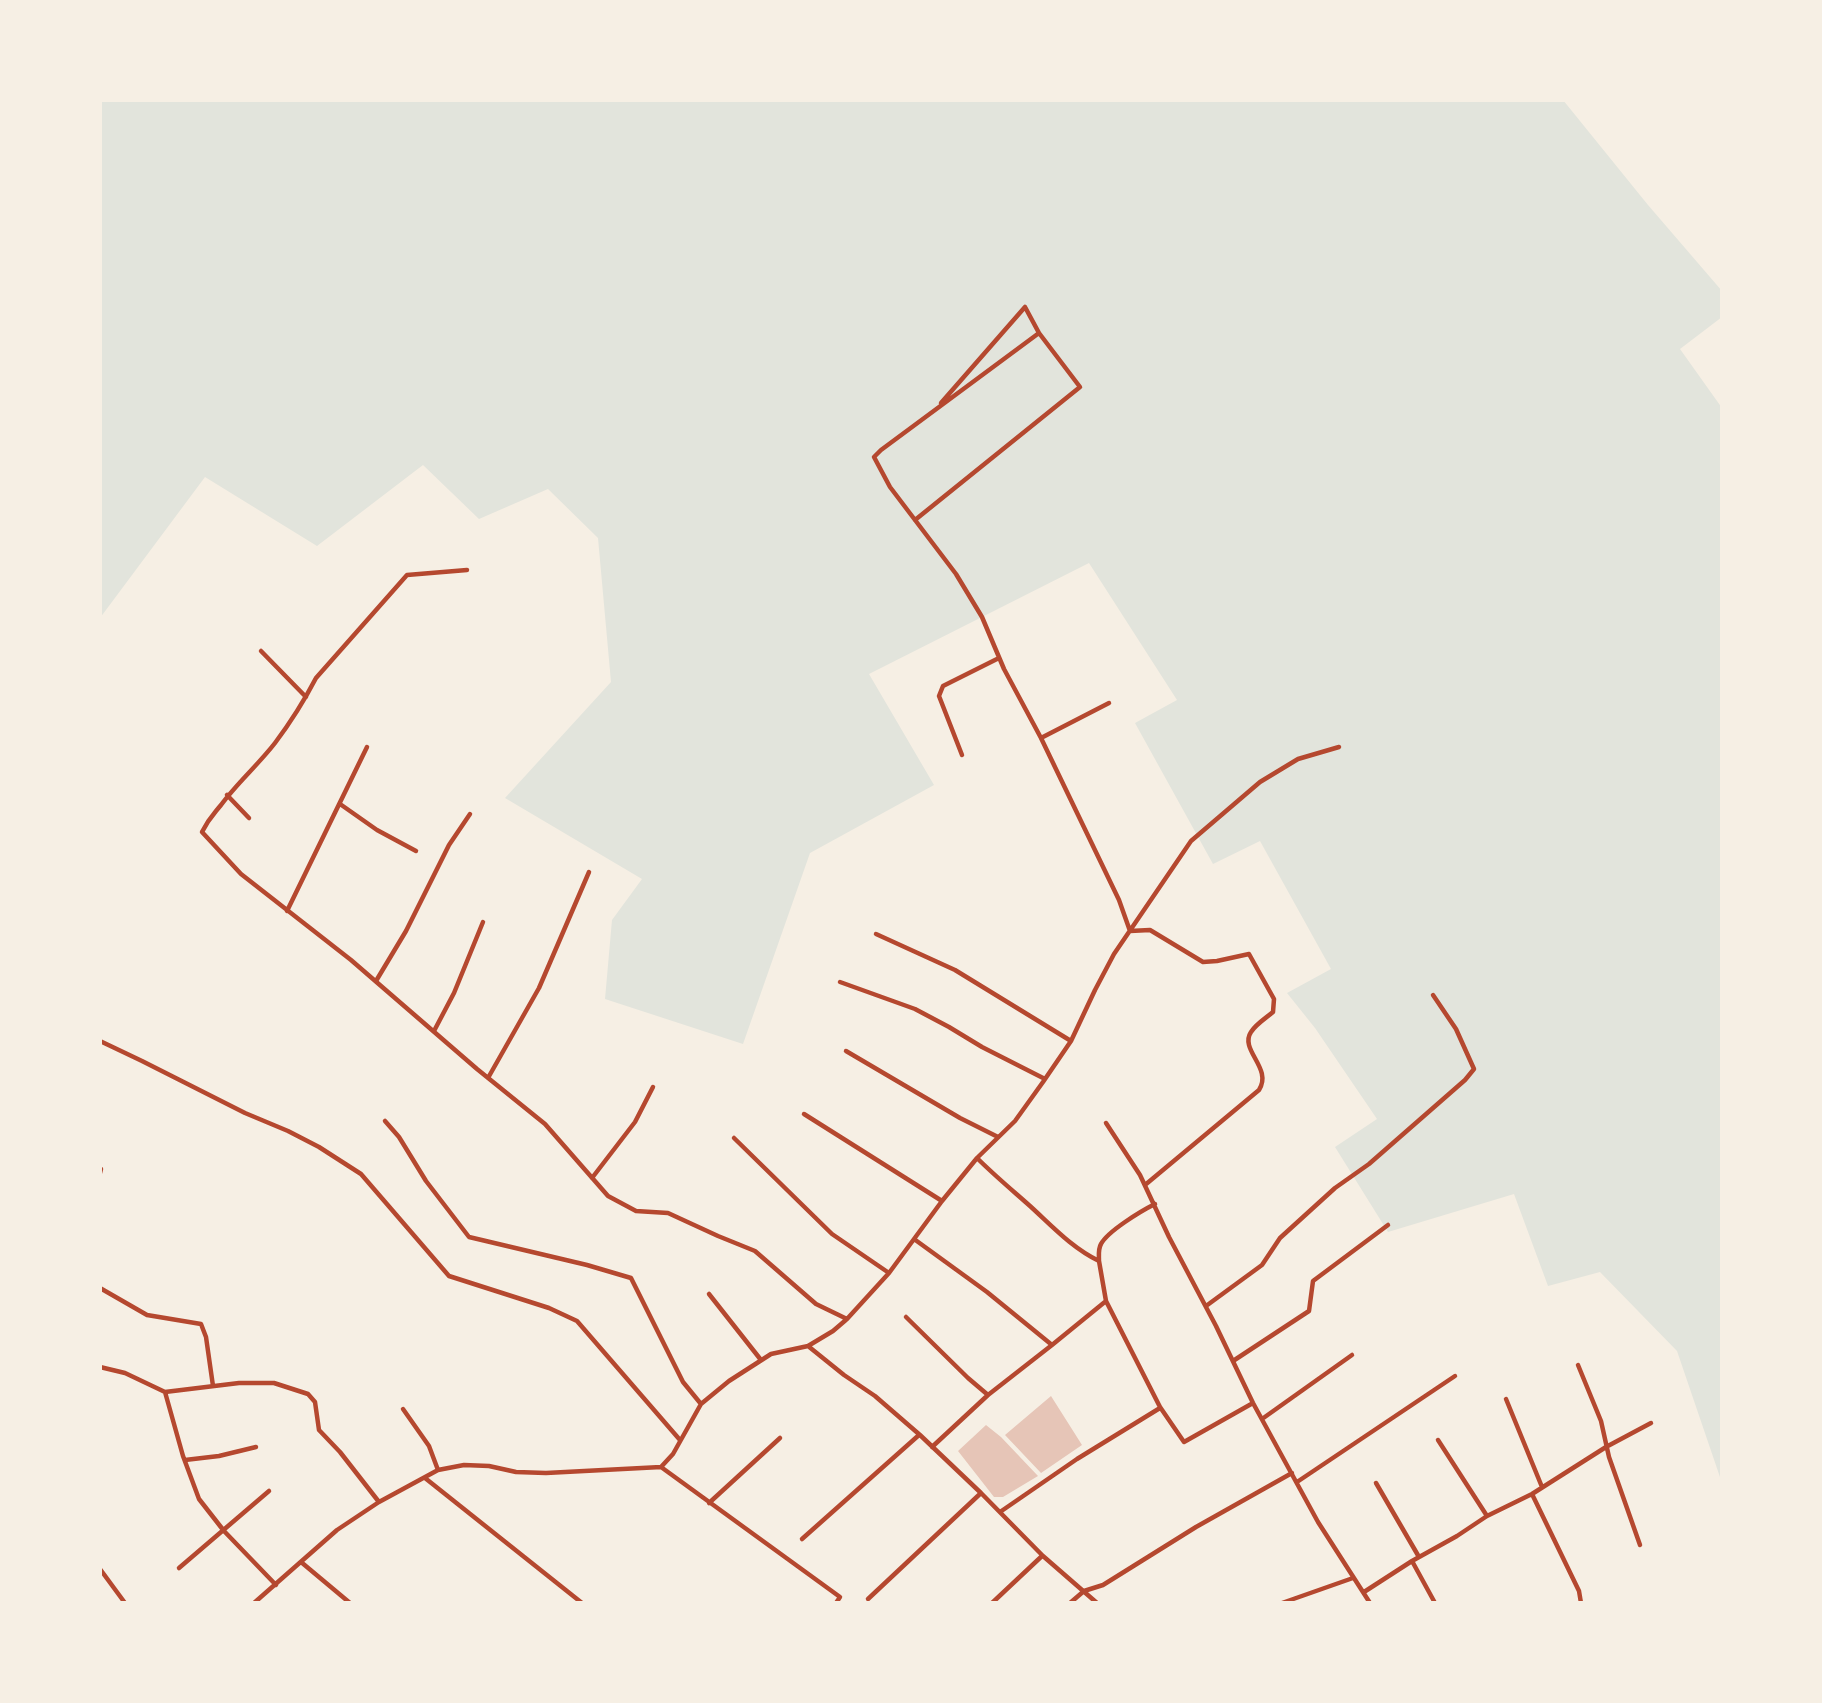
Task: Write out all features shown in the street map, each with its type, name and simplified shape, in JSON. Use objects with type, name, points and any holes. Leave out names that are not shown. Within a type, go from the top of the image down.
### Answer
[{"type":"street","points":[[915,520],[1080,387],[1039,333],[1025,307],[935,410]]},
{"type":"street","points":[[1039,333],[874,457],[890,488],[956,574],[982,617],[999,658],[1119,900],[1130,931]]},
{"type":"street","points":[[467,570],[407,575],[316,678],[274,744],[227,795],[202,832],[241,874],[376,981],[545,1124],[608,1196],[636,1211],[667,1213],[755,1251],[816,1304],[847,1319]]},
{"type":"street","points":[[261,650],[306,697]]},
{"type":"street","points":[[962,755],[939,696],[943,686],[999,658]]},
{"type":"street","points":[[1041,738],[1109,703]]},
{"type":"street","points":[[287,911],[367,747]]},
{"type":"street","points":[[662,1467],[673,1454],[701,1404],[729,1381],[771,1354],[808,1346],[833,1331],[889,1273],[942,1201],[977,1158],[1015,1121],[1045,1079],[1071,1041],[1114,954],[1191,841],[1260,782],[1298,759],[1339,747]]},
{"type":"street","points":[[227,795],[249,818]]},
{"type":"street","points":[[340,804],[377,830],[416,850]]},
{"type":"street","points":[[376,981],[406,931],[449,845],[470,814]]},
{"type":"street","points":[[488,1078],[540,988],[589,872]]},
{"type":"street","points":[[434,1031],[454,993],[483,922]]},
{"type":"street","points":[[1130,931],[1150,930],[1203,962],[1249,954],[1274,999],[1273,1012],[1250,1032],[1250,1049],[1262,1071],[1263,1084],[1259,1090],[1145,1185]]},
{"type":"street","points":[[876,934],[955,970],[1071,1041]]},
{"type":"street","points":[[840,982],[915,1009],[1045,1079]]},
{"type":"street","points":[[1206,1306],[1262,1265],[1280,1238],[1335,1188],[1369,1164],[1465,1080],[1474,1069],[1456,1029],[1433,995]]},
{"type":"street","points":[[100,1041],[245,1113],[288,1131],[345,1163],[361,1174],[449,1276],[549,1308],[577,1321],[680,1440]]},
{"type":"street","points":[[846,1051],[960,1118],[998,1137]]},
{"type":"street","points":[[592,1178],[635,1122],[653,1087]]},
{"type":"street","points":[[804,1114],[942,1201]]},
{"type":"street","points":[[385,1121],[469,1237],[631,1278],[683,1382],[701,1404]]},
{"type":"street","points":[[1106,1123],[1145,1185],[1253,1403],[1318,1522],[1370,1603]]},
{"type":"street","points":[[734,1138],[832,1234],[889,1273]]},
{"type":"street","points":[[977,1158],[1065,1239],[1082,1253],[1099,1261]]},
{"type":"street","points":[[1155,1204],[1139,1212],[1107,1236],[1099,1246],[1106,1301],[1160,1408],[1184,1442],[1253,1403]]},
{"type":"street","points":[[1233,1361],[1309,1311],[1313,1281],[1388,1225]]},
{"type":"street","points":[[914,1239],[987,1292],[1052,1345]]},
{"type":"street","points":[[100,1288],[147,1315],[201,1324],[206,1337],[213,1386]]},
{"type":"street","points":[[709,1294],[761,1360]]},
{"type":"street","points":[[932,1447],[989,1395],[1106,1301]]},
{"type":"street","points":[[906,1317],[989,1395]]},
{"type":"street","points":[[808,1346],[875,1396],[920,1435],[1043,1556],[1097,1603]]},
{"type":"street","points":[[1262,1419],[1352,1355]]},
{"type":"street","points":[[1578,1365],[1601,1421],[1606,1447],[1640,1545]]},
{"type":"street","points":[[100,1367],[125,1373],[165,1392],[239,1383],[274,1383],[309,1394],[315,1402],[319,1430],[379,1502]]},
{"type":"street","points":[[1297,1482],[1455,1376]]},
{"type":"street","points":[[165,1392],[199,1499],[224,1531],[276,1585]]},
{"type":"street","points":[[1506,1399],[1542,1487]]},
{"type":"street","points":[[1000,1512],[1077,1459],[1160,1408]]},
{"type":"street","points":[[403,1409],[429,1446],[438,1470]]},
{"type":"street","points":[[1364,1592],[1487,1516],[1532,1493],[1606,1447],[1651,1423]]},
{"type":"street","points":[[802,1539],[920,1435]]},
{"type":"street","points":[[709,1503],[780,1438]]},
{"type":"street","points":[[1438,1440],[1487,1516]]},
{"type":"street","points":[[185,1460],[219,1456],[256,1447]]},
{"type":"street","points":[[254,1603],[337,1530],[379,1502],[438,1470],[464,1465],[546,1473],[662,1467],[846,1603]]},
{"type":"street","points":[[1070,1603],[1084,1591],[1103,1585],[1196,1527],[1292,1473]]},
{"type":"street","points":[[425,1478],[582,1603]]},
{"type":"street","points":[[1376,1483],[1419,1557]]},
{"type":"street","points":[[179,1568],[269,1491]]},
{"type":"street","points":[[869,1599],[981,1493]]},
{"type":"street","points":[[1532,1493],[1579,1591],[1581,1603]]},
{"type":"street","points":[[992,1603],[1043,1556]]},
{"type":"street","points":[[1412,1561],[1435,1603]]},
{"type":"street","points":[[301,1562],[350,1603]]},
{"type":"street","points":[[100,1569],[125,1603]]},
{"type":"street","points":[[1282,1603],[1354,1578]]},
{"type":"street","points":[[836,1603],[840,1597]]},
{"type":"shaded area","points":[[100,100],[1563,100],[1722,291],[1722,317],[1680,349],[1722,408],[1722,1483],[1677,1351],[1600,1272],[1548,1286],[1514,1194],[1388,1232],[1335,1147],[1377,1119],[1315,1028],[1287,993],[1331,969],[1260,841],[1213,864],[1135,723],[1177,700],[1089,563],[869,674],[934,785],[810,853],[743,1044],[605,999],[612,920],[642,879],[505,798],[611,682],[598,538],[548,489],[479,519],[423,465],[317,546],[205,477],[100,618]]},
{"type":"building","points":[[1051,1396],[1082,1445],[1041,1473],[1005,1435]]},
{"type":"building","points":[[986,1425],[1038,1476],[1003,1497],[994,1497],[958,1451]]}]
